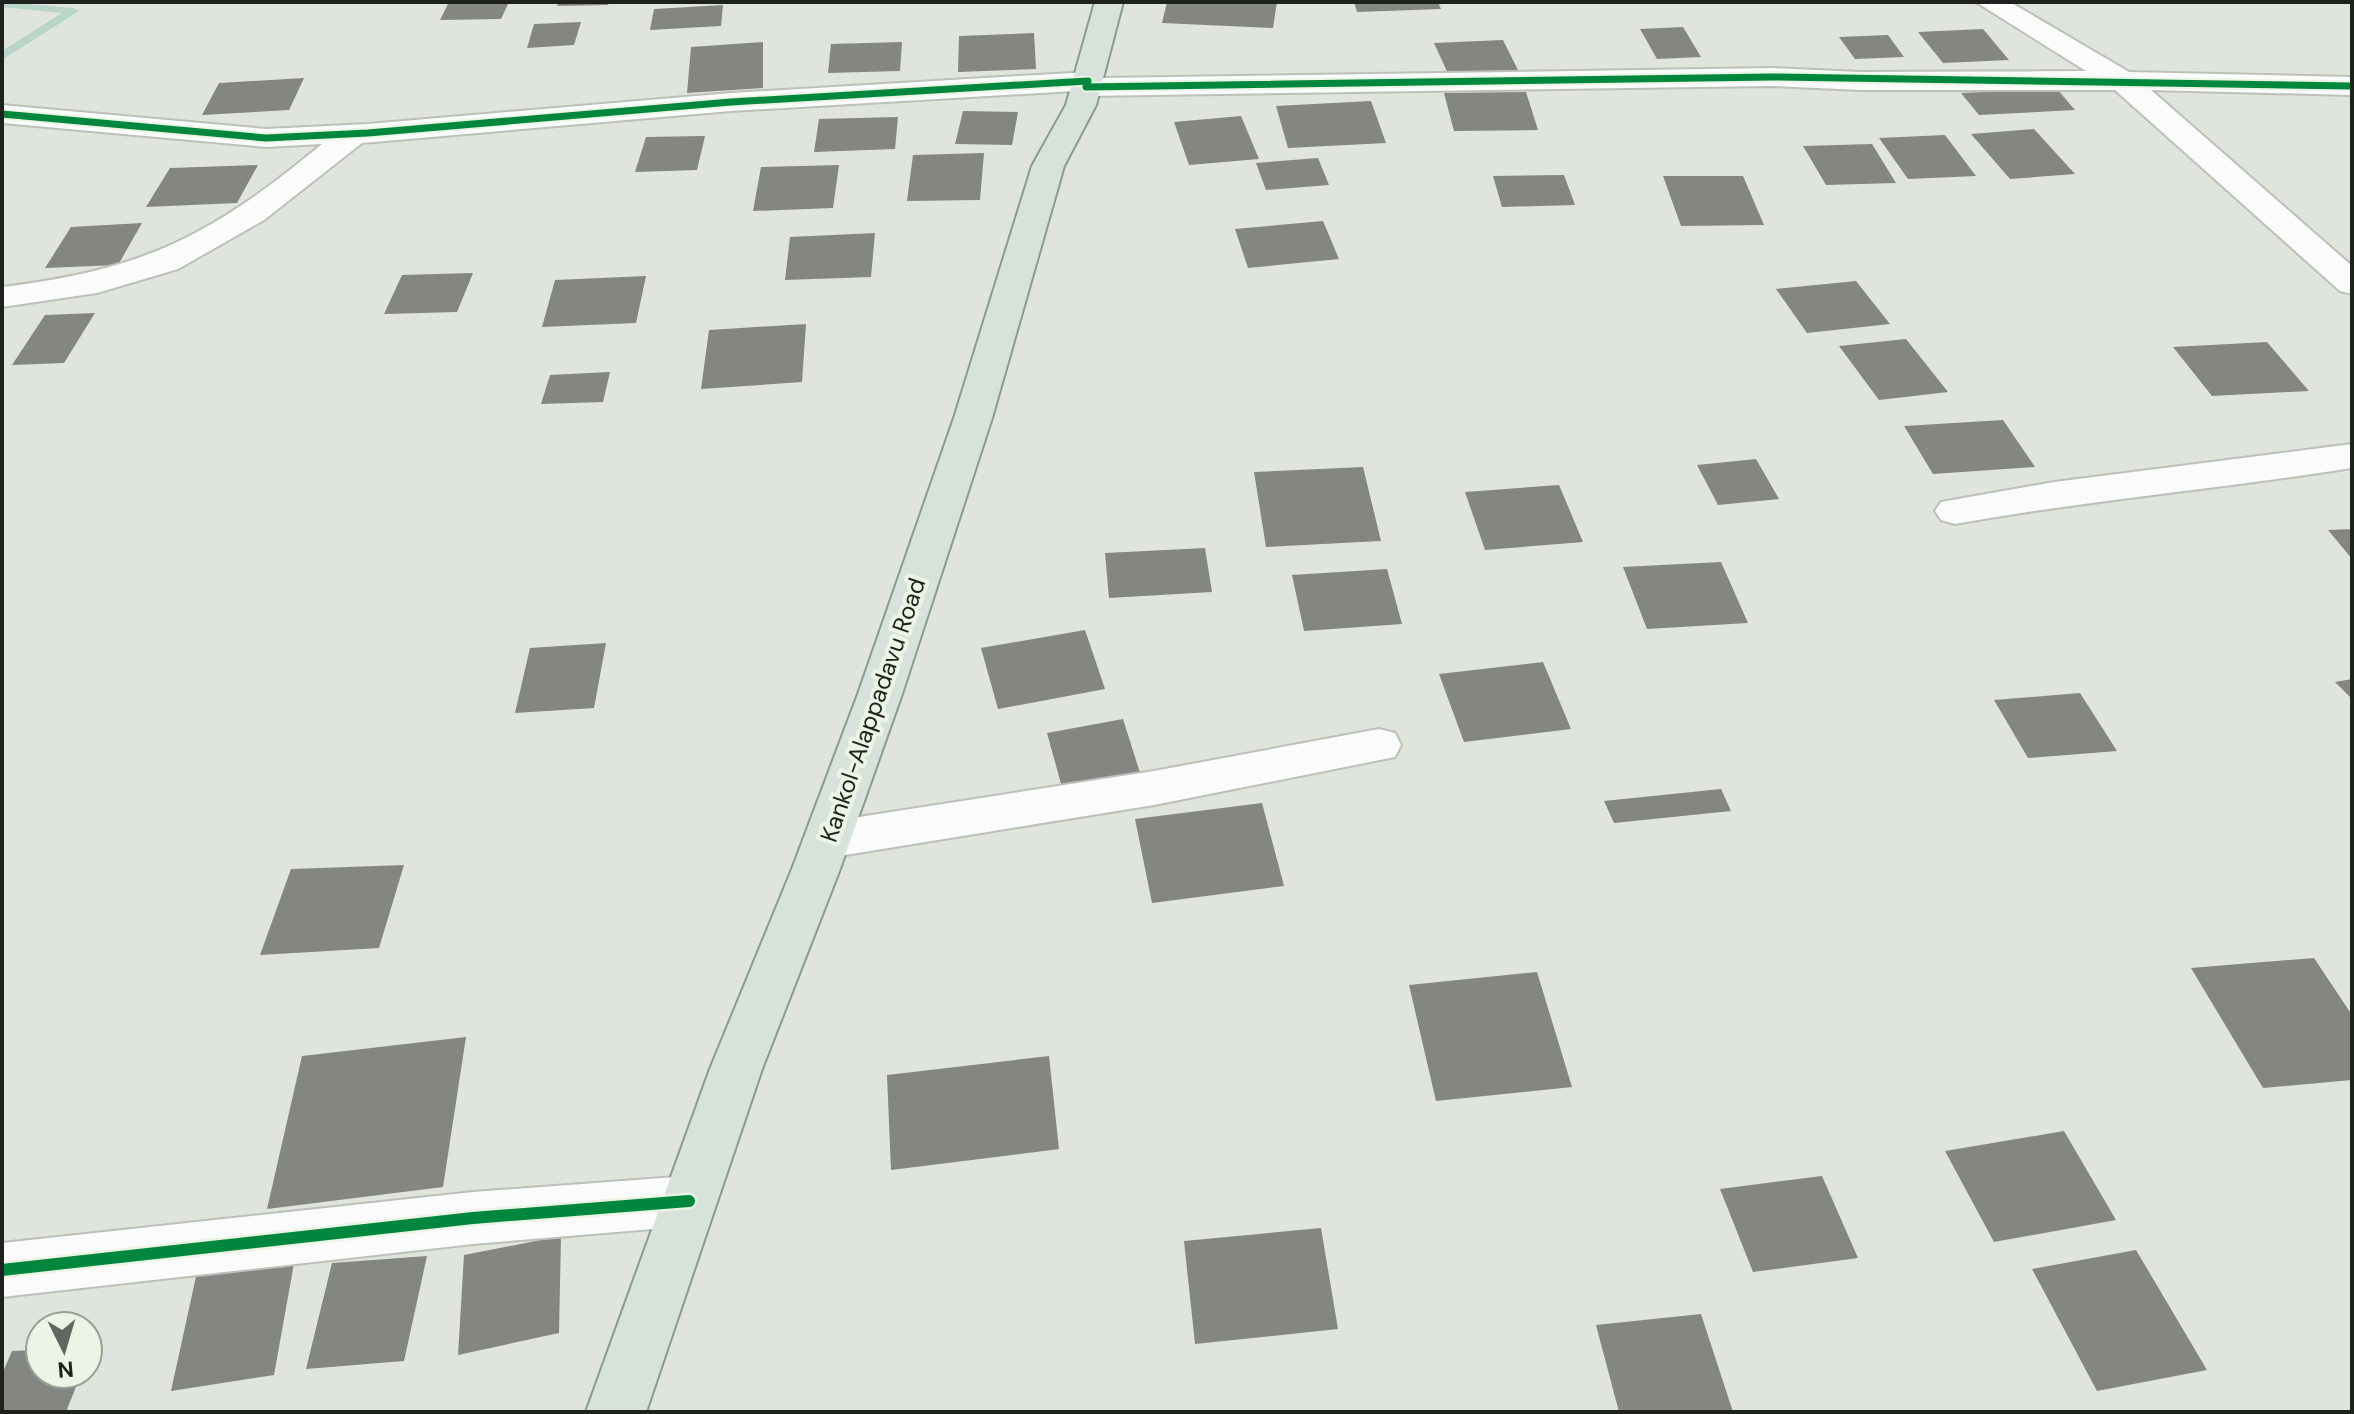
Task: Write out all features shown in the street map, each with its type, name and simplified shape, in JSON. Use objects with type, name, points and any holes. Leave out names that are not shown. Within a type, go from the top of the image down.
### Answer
[{"type":"main road","name":"Kankol-Alappadavu Road","points":[[616,1412],[736,1069],[827,840],[973,418],[1048,166],[1087,84],[1109,2]]},
{"type":"street","points":[[1990,2],[2123,81],[2352,284]]},
{"type":"street","points":[[2,114],[266,138],[353,134],[559,114],[1087,84],[1744,77],[2352,86]]},
{"type":"street","points":[[2,297],[117,276],[187,253],[288,190],[353,134]]},
{"type":"street","points":[[1955,511],[2019,498],[2278,469],[2352,456]]},
{"type":"street","points":[[827,840],[1154,788],[1379,745]]},
{"type":"street","points":[[2,1270],[473,1218],[689,1201]]},
{"type":"building","points":[[449,2],[509,2],[501,19],[440,20]]},
{"type":"building","points":[[559,2],[609,2],[608,5],[557,6]]},
{"type":"building","points":[[1167,2],[1277,2],[1273,28],[1162,23]]},
{"type":"building","points":[[1354,2],[1438,2],[1441,9],[1357,12]]},
{"type":"building","points":[[723,5],[721,26],[650,30],[654,9]]},
{"type":"building","points":[[581,22],[574,45],[527,48],[534,24]]},
{"type":"building","points":[[1683,27],[1701,57],[1657,59],[1640,29]]},
{"type":"building","points":[[1983,29],[2009,60],[1943,63],[1918,32]]},
{"type":"building","points":[[1034,33],[1036,69],[958,72],[959,36]]},
{"type":"building","points":[[1888,35],[1904,57],[1855,59],[1839,37]]},
{"type":"building","points":[[1503,40],[1520,74],[1450,78],[1434,43]]},
{"type":"building","points":[[763,42],[763,88],[687,93],[691,47]]},
{"type":"building","points":[[902,42],[900,71],[828,73],[831,44]]},
{"type":"building","points":[[304,78],[289,110],[202,115],[219,83]]},
{"type":"building","points":[[2057,89],[2075,110],[1979,115],[1961,93]]},
{"type":"building","points":[[1526,92],[1538,130],[1454,131],[1444,93]]},
{"type":"building","points":[[1371,101],[1386,143],[1288,148],[1276,106]]},
{"type":"building","points":[[963,111],[1018,112],[1012,145],[955,144]]},
{"type":"building","points":[[1241,116],[1259,159],[1189,165],[1174,122]]},
{"type":"building","points":[[898,117],[895,149],[814,152],[819,119]]},
{"type":"building","points":[[2034,129],[2075,174],[2010,179],[1971,134]]},
{"type":"building","points":[[1945,135],[1976,176],[1908,179],[1879,138]]},
{"type":"building","points":[[705,136],[697,170],[635,172],[646,137]]},
{"type":"building","points":[[1872,144],[1896,183],[1826,185],[1803,146]]},
{"type":"building","points":[[984,153],[980,200],[907,201],[913,155]]},
{"type":"building","points":[[1318,158],[1329,185],[1266,190],[1256,163]]},
{"type":"building","points":[[258,165],[237,203],[146,207],[170,168]]},
{"type":"building","points":[[839,165],[833,208],[753,211],[761,167]]},
{"type":"building","points":[[1564,175],[1575,205],[1502,207],[1493,176]]},
{"type":"building","points":[[1663,176],[1743,176],[1764,225],[1681,226]]},
{"type":"building","points":[[1323,221],[1339,259],[1248,268],[1235,229]]},
{"type":"building","points":[[142,223],[118,265],[45,268],[71,227]]},
{"type":"building","points":[[875,233],[871,277],[785,280],[790,237]]},
{"type":"building","points":[[473,273],[457,312],[384,314],[402,275]]},
{"type":"building","points":[[646,276],[636,323],[542,327],[555,280]]},
{"type":"building","points":[[1856,281],[1890,324],[1807,333],[1776,289]]},
{"type":"building","points":[[95,313],[64,363],[12,365],[45,315]]},
{"type":"building","points":[[806,324],[802,382],[701,389],[709,330]]},
{"type":"building","points":[[1906,339],[1948,392],[1879,400],[1839,346]]},
{"type":"building","points":[[2267,342],[2309,391],[2212,396],[2173,347]]},
{"type":"building","points":[[610,372],[603,402],[541,404],[550,375]]},
{"type":"building","points":[[2003,420],[2035,467],[1933,474],[1904,426]]},
{"type":"building","points":[[1756,459],[1779,499],[1718,505],[1697,465]]},
{"type":"building","points":[[1363,467],[1381,541],[1266,547],[1254,472]]},
{"type":"building","points":[[1559,485],[1583,542],[1485,550],[1465,492]]},
{"type":"building","points":[[2352,529],[2352,559],[2328,530]]},
{"type":"building","points":[[1205,548],[1212,592],[1109,598],[1105,553]]},
{"type":"building","points":[[1721,562],[1748,623],[1647,629],[1623,567]]},
{"type":"building","points":[[1387,569],[1402,624],[1304,631],[1292,575]]},
{"type":"building","points":[[1085,630],[1105,689],[998,709],[981,648]]},
{"type":"building","points":[[606,643],[594,708],[515,713],[530,648]]},
{"type":"building","points":[[1543,662],[1571,729],[1464,742],[1439,674]]},
{"type":"building","points":[[2352,679],[2352,699],[2335,682]]},
{"type":"building","points":[[2080,693],[2117,751],[2028,758],[1994,700]]},
{"type":"building","points":[[1123,719],[1141,776],[1063,791],[1047,733]]},
{"type":"building","points":[[1721,789],[1731,811],[1614,823],[1604,801]]},
{"type":"building","points":[[1262,803],[1284,886],[1152,903],[1135,819]]},
{"type":"building","points":[[404,865],[379,948],[260,955],[291,869]]},
{"type":"building","points":[[2314,958],[2352,1015],[2352,1080],[2263,1088],[2191,968]]},
{"type":"building","points":[[1537,972],[1572,1087],[1436,1101],[1409,985]]},
{"type":"building","points":[[466,1037],[443,1187],[267,1209],[302,1056]]},
{"type":"building","points":[[1049,1056],[1059,1149],[891,1170],[887,1075]]},
{"type":"building","points":[[2064,1131],[2116,1220],[1994,1242],[1945,1151]]},
{"type":"building","points":[[1822,1176],[1858,1258],[1753,1272],[1720,1189]]},
{"type":"building","points":[[1321,1228],[1338,1329],[1195,1344],[1184,1241]]},
{"type":"building","points":[[561,1236],[559,1333],[458,1355],[464,1255]]},
{"type":"building","points":[[2136,1250],[2207,1370],[2097,1391],[2032,1269]]},
{"type":"building","points":[[427,1256],[404,1361],[306,1369],[332,1263]]},
{"type":"building","points":[[295,1258],[274,1375],[171,1391],[197,1272]]},
{"type":"building","points":[[1701,1314],[1733,1412],[1619,1412],[1596,1325]]},
{"type":"building","points":[[12,1351],[24,1351],[24,1390],[75,1390],[66,1412],[2,1412],[2,1374]]},
{"type":"waterway","points":[[2,4],[73,11],[2,56]]},
{"type":"cycle path","points":[[1086,87],[1772,77],[1860,81],[2081,80],[2352,86]]},
{"type":"cycle path","points":[[2,114],[266,138],[368,133],[731,102],[1088,81]]},
{"type":"cycle path","points":[[2,1270],[473,1218],[689,1201]]}]
